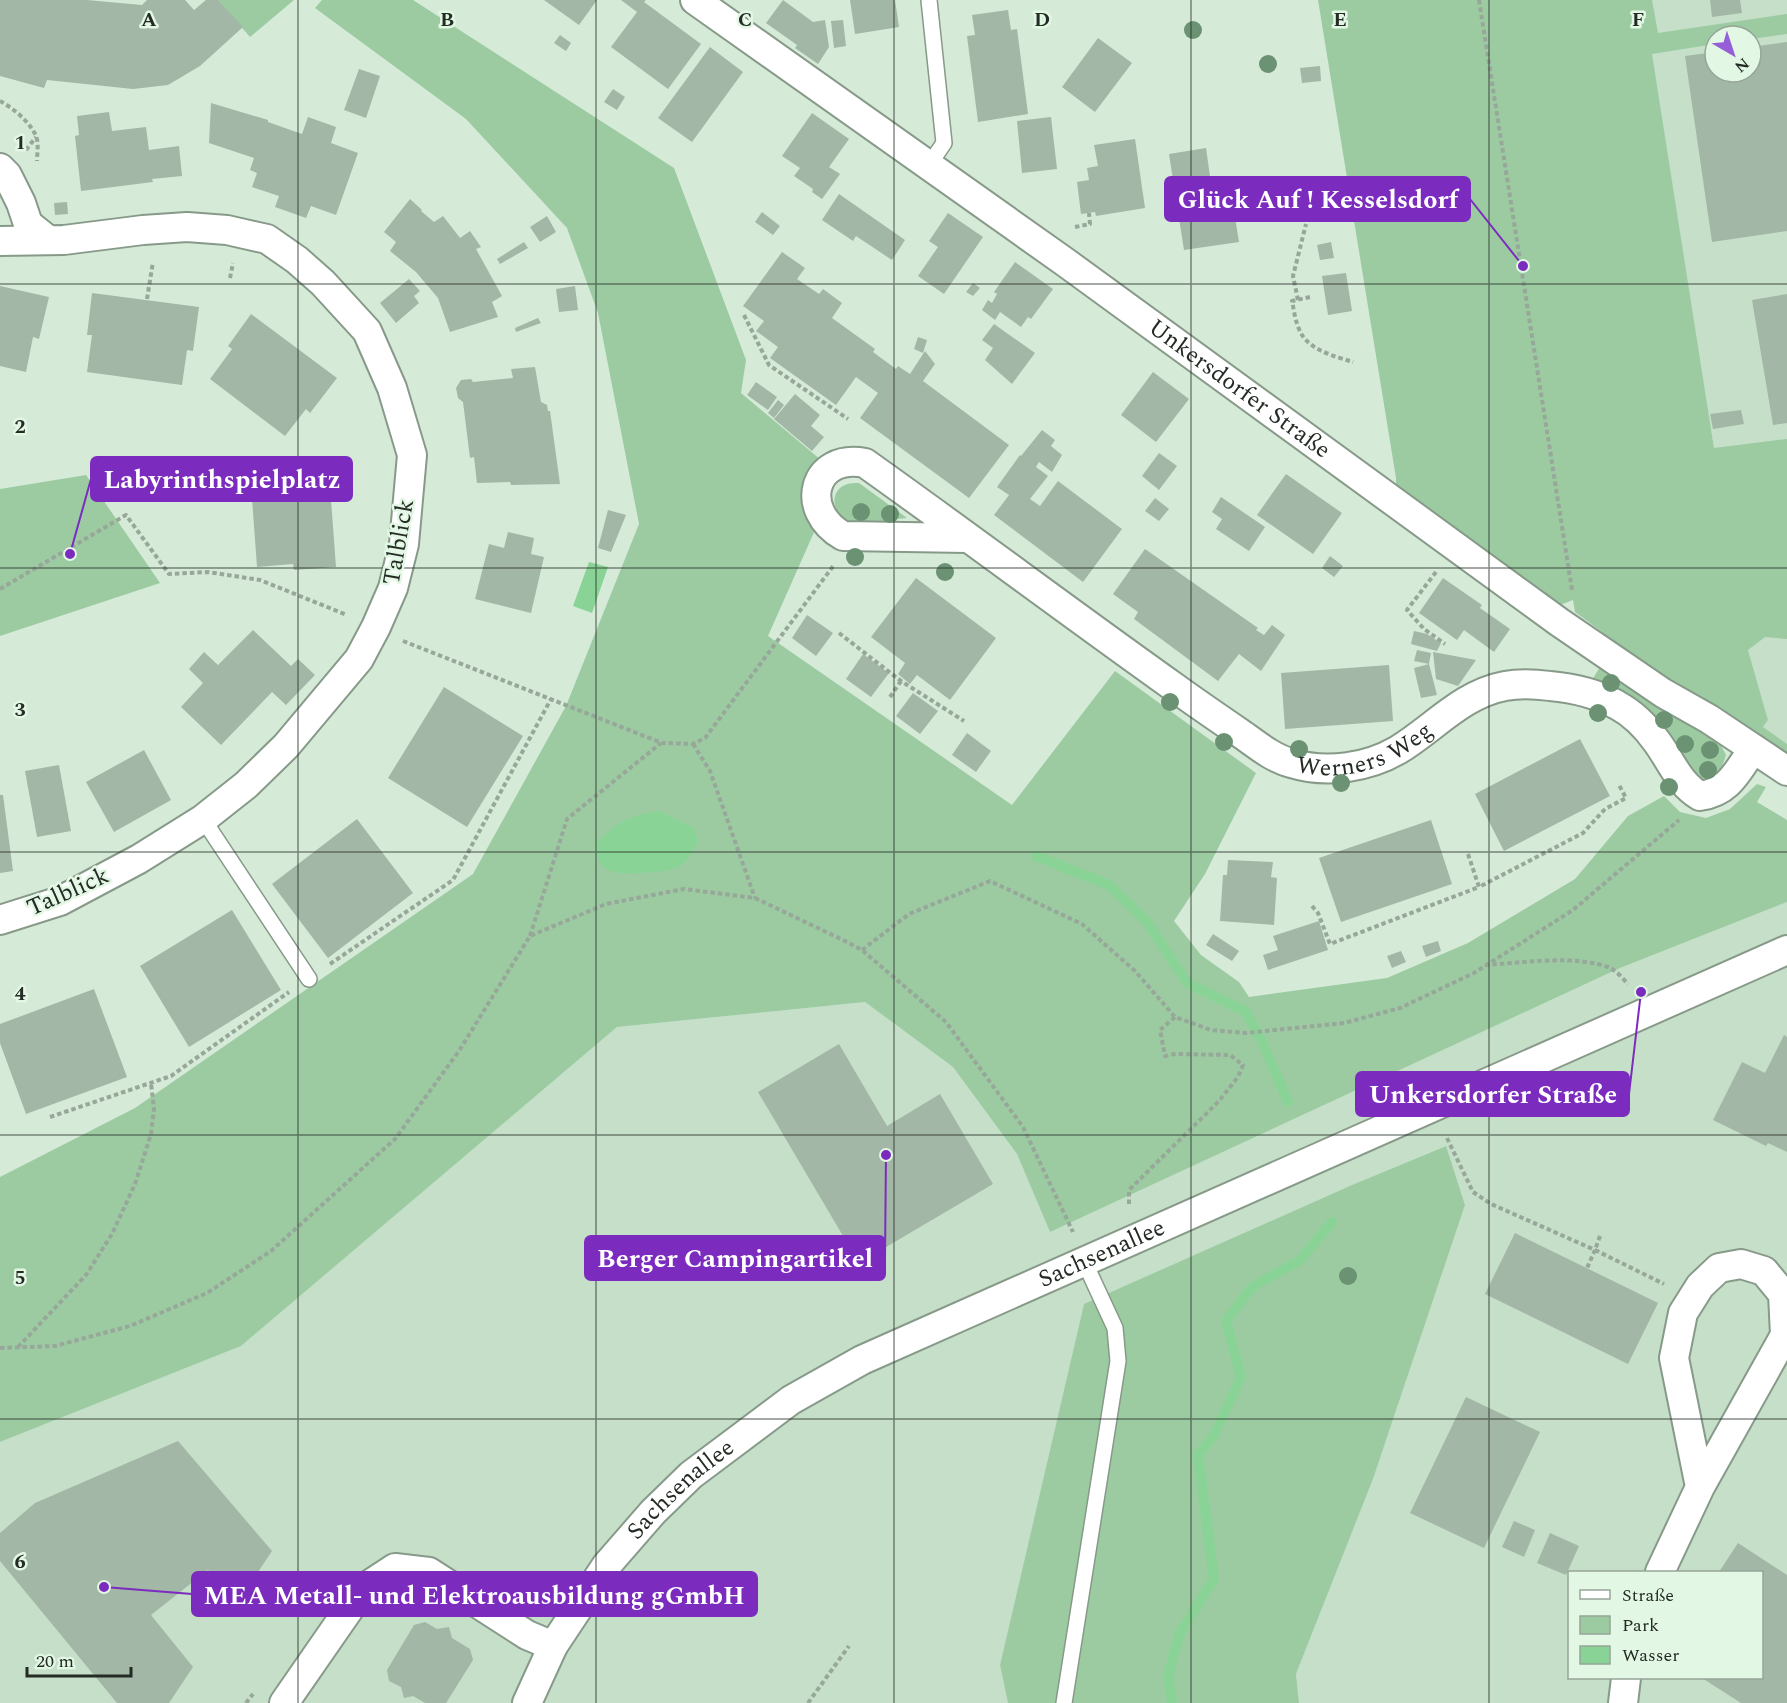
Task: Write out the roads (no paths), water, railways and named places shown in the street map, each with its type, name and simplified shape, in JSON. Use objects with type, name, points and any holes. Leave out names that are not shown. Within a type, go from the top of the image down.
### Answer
[{"type":"street","name":"Unkersdorfer Straße","points":[[695,0],[1227,379],[1455,548],[1654,687],[1709,719],[1787,771]]},
{"type":"street","points":[[0,168],[7,175],[21,203],[28,224],[48,240]]},
{"type":"street","name":"Talblick","points":[[0,241],[48,240],[187,227],[227,230],[267,239],[297,260],[323,283],[367,331],[392,388],[412,455],[404,544],[393,588],[359,659],[286,746],[246,785],[203,819],[139,859],[60,901],[0,920]]},
{"type":"street","name":"Werners Weg","points":[[967,538],[843,536],[834,531],[823,519],[815,495],[817,485],[825,474],[840,465],[856,461],[865,463],[1224,722],[1271,755],[1291,763],[1311,767],[1345,768],[1372,762],[1398,750],[1450,710],[1473,698],[1503,686],[1528,684],[1564,687],[1590,693],[1617,705],[1637,720],[1657,741],[1682,781],[1691,791],[1700,796],[1720,791],[1733,778],[1753,749]]},
{"type":"street","name":"Sachsenallee","points":[[527,1703],[553,1646],[606,1566],[653,1512],[691,1475],[791,1400],[862,1360],[1787,950]]},
{"type":"street","points":[[1660,1571],[1700,1487],[1785,1335],[1784,1294],[1764,1271],[1741,1264],[1719,1268],[1700,1286],[1683,1313],[1674,1358],[1700,1487]]},
{"type":"street","points":[[284,1703],[363,1589],[395,1568],[429,1572],[527,1635],[553,1646]]},
{"type":"street","points":[[1623,1703],[1626,1679]]},
{"type":"lane","points":[[929,0],[944,143],[929,165]]},
{"type":"lane","points":[[203,819],[309,979]]},
{"type":"lane","points":[[1064,1703],[1118,1360],[1115,1328],[1083,1261]]},
{"type":"water","points":[[1334,194],[1337,214],[1297,221],[1293,202]]},
{"type":"water","points":[[589,562],[608,567],[592,613],[573,606]]},
{"type":"water","points":[[659,811],[694,828],[698,842],[685,862],[668,871],[631,873],[613,872],[600,863],[596,843],[603,836],[624,821]]},
{"type":"waterway","points":[[1036,856],[1109,885],[1147,922],[1187,983],[1245,1011],[1261,1039],[1288,1102]]},
{"type":"waterway","points":[[1172,1703],[1168,1676],[1179,1635],[1214,1579],[1198,1455],[1214,1435],[1241,1377],[1226,1321],[1252,1287],[1300,1260],[1332,1222]]},
{"type":"place","name":"Glück Auf ! Kesselsdorf","points":[[1523,266]]},
{"type":"place","name":"Labyrinthspielplatz","points":[[70,554]]},
{"type":"place","name":"Unkersdorfer Straße","points":[[1641,992]]},
{"type":"place","name":"Berger Campingartikel","points":[[886,1155]]},
{"type":"place","name":"MEA Metall- und Elektroausbildung gGmbH","points":[[104,1587]]}]
